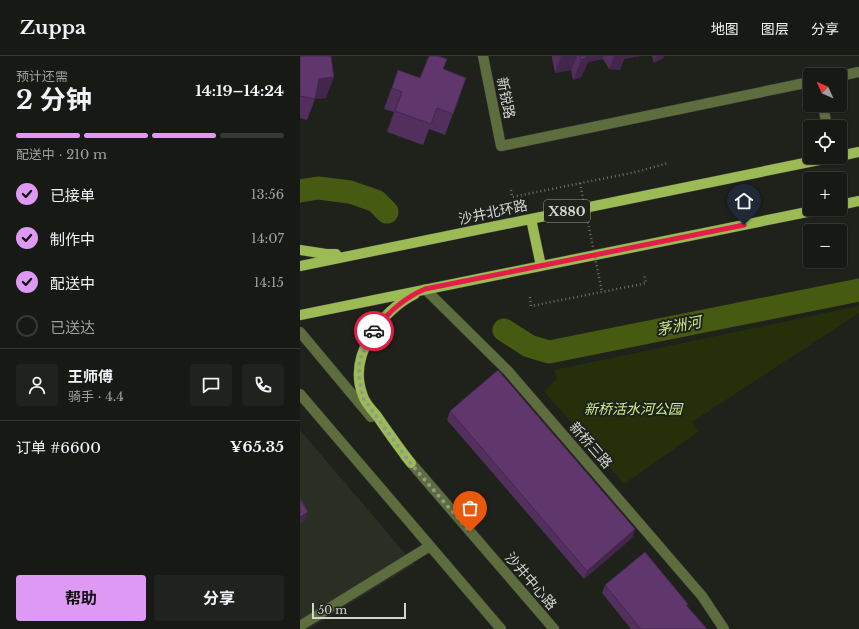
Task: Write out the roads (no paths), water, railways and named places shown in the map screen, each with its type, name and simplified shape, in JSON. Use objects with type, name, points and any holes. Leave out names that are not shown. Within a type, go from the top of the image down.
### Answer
[{"type":"main road","points":[[847,155],[859,152]]},
{"type":"main road","name":"沙井北环路","points":[[301,265],[394,248],[531,218],[803,163]]},
{"type":"main road","points":[[847,204],[859,202]]},
{"type":"main road","points":[[300,315],[803,213]]},
{"type":"main road","points":[[531,218],[541,266]]},
{"type":"main road","points":[[300,250],[344,255],[394,248]]},
{"type":"main road","points":[[411,464],[363,398],[359,376],[359,365],[367,342],[374,330],[384,318],[405,300],[425,289]]},
{"type":"street","name":"新锐路","points":[[483,56],[501,146],[803,83]]},
{"type":"street","points":[[847,75],[859,72]]},
{"type":"street","name":"新桥三路","points":[[425,289],[508,371],[702,596],[724,629]]},
{"type":"street","name":"沙井中心路","points":[[300,332],[411,464],[554,629]]},
{"type":"street","points":[[300,394],[501,629]]},
{"type":"street","points":[[300,626],[430,546]]},
{"type":"waterway","points":[[300,191],[318,188],[350,192],[376,201],[387,212]]},
{"type":"waterway","name":"茅洲河","points":[[504,330],[529,346],[549,352],[859,290]]},
{"type":"park label","name":"新桥活水河公园","points":[[633,409]]}]
